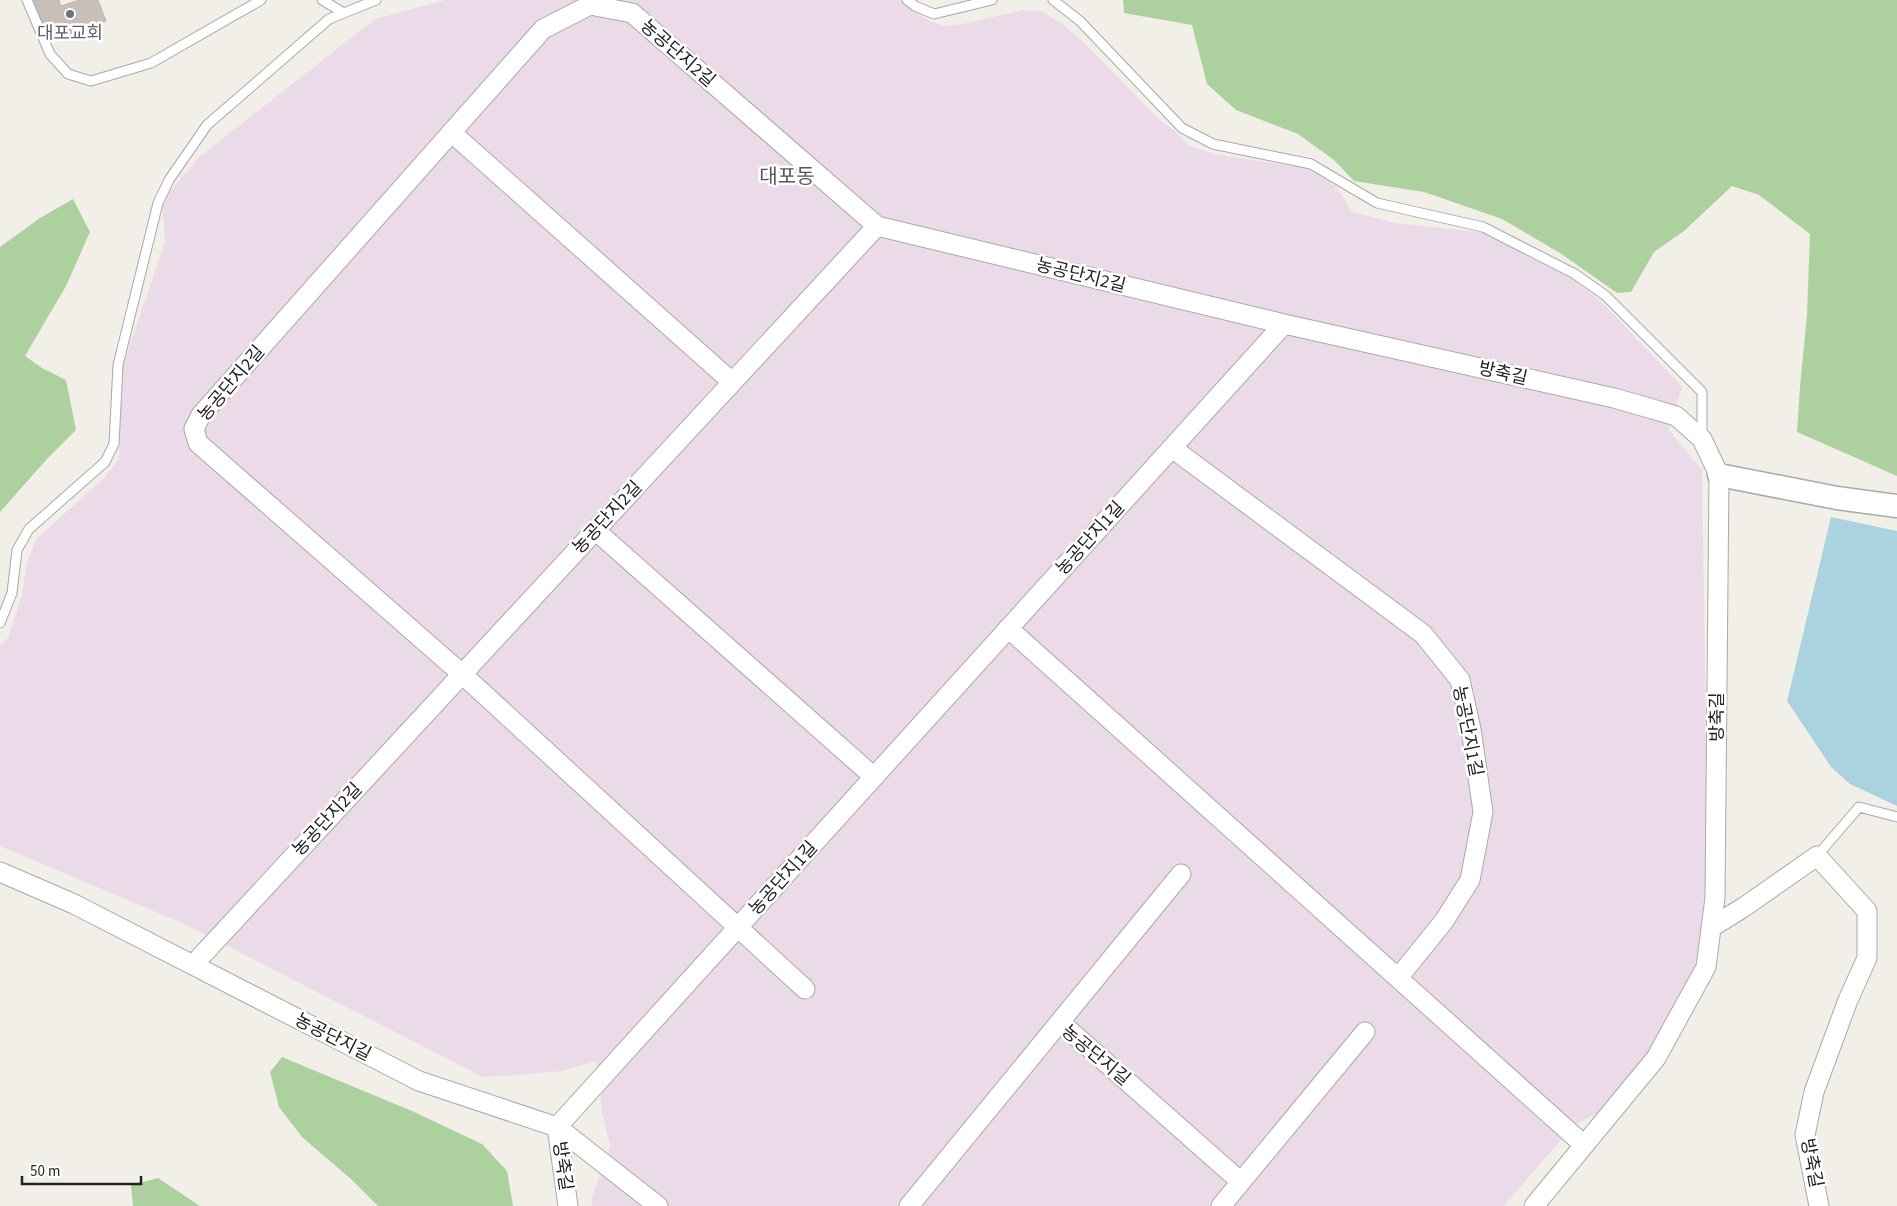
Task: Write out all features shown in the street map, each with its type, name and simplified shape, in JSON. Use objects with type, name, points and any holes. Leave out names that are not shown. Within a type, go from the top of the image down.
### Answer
[{"type":"street","name":"농공단지2길","points":[[806,990],[462,674],[198,443],[194,429],[201,415],[543,29],[590,5],[632,13],[877,226],[1284,324]]},
{"type":"street","points":[[451,132],[732,382]]},
{"type":"street","name":"농공단지2길","points":[[193,964],[877,226]]},
{"type":"street","name":"방축길","points":[[1284,324],[1614,398],[1676,416],[1702,439],[1719,475],[1715,898],[1712,926]]},
{"type":"street","name":"농공단지1길","points":[[557,1127],[1284,324]]},
{"type":"street","name":"농공단지1길","points":[[1172,448],[1423,634],[1460,680],[1471,729],[1482,812],[1470,880],[1444,921],[1398,978]]},
{"type":"street","points":[[1719,475],[1837,498],[1897,506]]},
{"type":"street","points":[[595,530],[874,777]]},
{"type":"street","points":[[1008,628],[1584,1145]]},
{"type":"street","name":"방축길","points":[[1817,856],[1868,911],[1867,958],[1848,1000],[1814,1092],[1804,1135],[1819,1206]]},
{"type":"street","points":[[1534,1206],[1656,1058],[1706,967],[1712,926],[1744,907],[1817,856]]},
{"type":"street","name":"농공단지길","points":[[0,872],[74,904],[419,1081],[557,1127],[658,1206]]},
{"type":"street","points":[[1060,1022],[1181,874]]},
{"type":"street","name":"농공단지길","points":[[909,1206],[1060,1022],[1241,1182]]},
{"type":"street","points":[[1220,1206],[1366,1032]]},
{"type":"street","name":"방축길","points":[[557,1127],[568,1206]]},
{"type":"lane","points":[[27,0],[50,54],[68,74],[91,81],[151,63],[262,0]]},
{"type":"lane","points":[[322,0],[344,13]]},
{"type":"lane","points":[[0,623],[12,593],[17,550],[29,529],[105,462],[114,444],[118,365],[158,203],[168,180],[207,126],[329,19],[376,0]]},
{"type":"lane","points":[[908,0],[915,6],[934,14],[992,0]]},
{"type":"lane","points":[[1053,0],[1080,21],[1182,128],[1214,144],[1310,164],[1377,203],[1483,227],[1575,274],[1606,296],[1702,392],[1702,439]]},
{"type":"lane","points":[[1817,856],[1860,807],[1897,817]]},
{"type":"shaded area","points":[[445,0],[902,0],[931,22],[945,26],[963,24],[1023,10],[1041,11],[1061,23],[1080,39],[1159,119],[1190,146],[1219,155],[1306,168],[1336,186],[1352,212],[1395,223],[1480,232],[1574,280],[1606,306],[1682,387],[1669,430],[1702,470],[1708,875],[1700,963],[1655,1049],[1599,1112],[1573,1126],[1504,1206],[593,1206],[591,1200],[610,1146],[602,1113],[596,1061],[562,1071],[483,1077],[182,923],[0,846],[0,645],[8,638],[22,595],[27,562],[36,539],[104,478],[119,459],[122,368],[165,242],[162,201],[199,157],[375,19]]},
{"type":"green space","points":[[1123,0],[1897,0],[1897,476],[1797,432],[1807,314],[1810,234],[1759,195],[1732,186],[1684,231],[1654,252],[1631,292],[1617,293],[1560,253],[1502,219],[1424,192],[1354,181],[1334,160],[1298,134],[1236,110],[1207,84],[1192,25],[1124,13]]},
{"type":"green space","points":[[73,199],[90,232],[66,286],[25,356],[42,368],[66,380],[76,430],[47,459],[0,512],[0,247],[40,218]]},
{"type":"green space","points":[[282,1057],[412,1111],[482,1144],[507,1171],[513,1206],[378,1206],[352,1180],[302,1137],[279,1107],[270,1072]]},
{"type":"green space","points":[[158,1178],[200,1206],[133,1206],[131,1185]]},
{"type":"water","points":[[1831,517],[1897,531],[1897,806],[1850,784],[1831,767],[1787,701]]},
{"type":"building","name":"대포교회","points":[[32,0],[59,0],[61,6],[79,0],[98,0],[106,21],[46,42]]},
{"type":"place","name":"대포교회","points":[[70,14]]},
{"type":"district","name":"대포동","points":[[787,176]]}]
